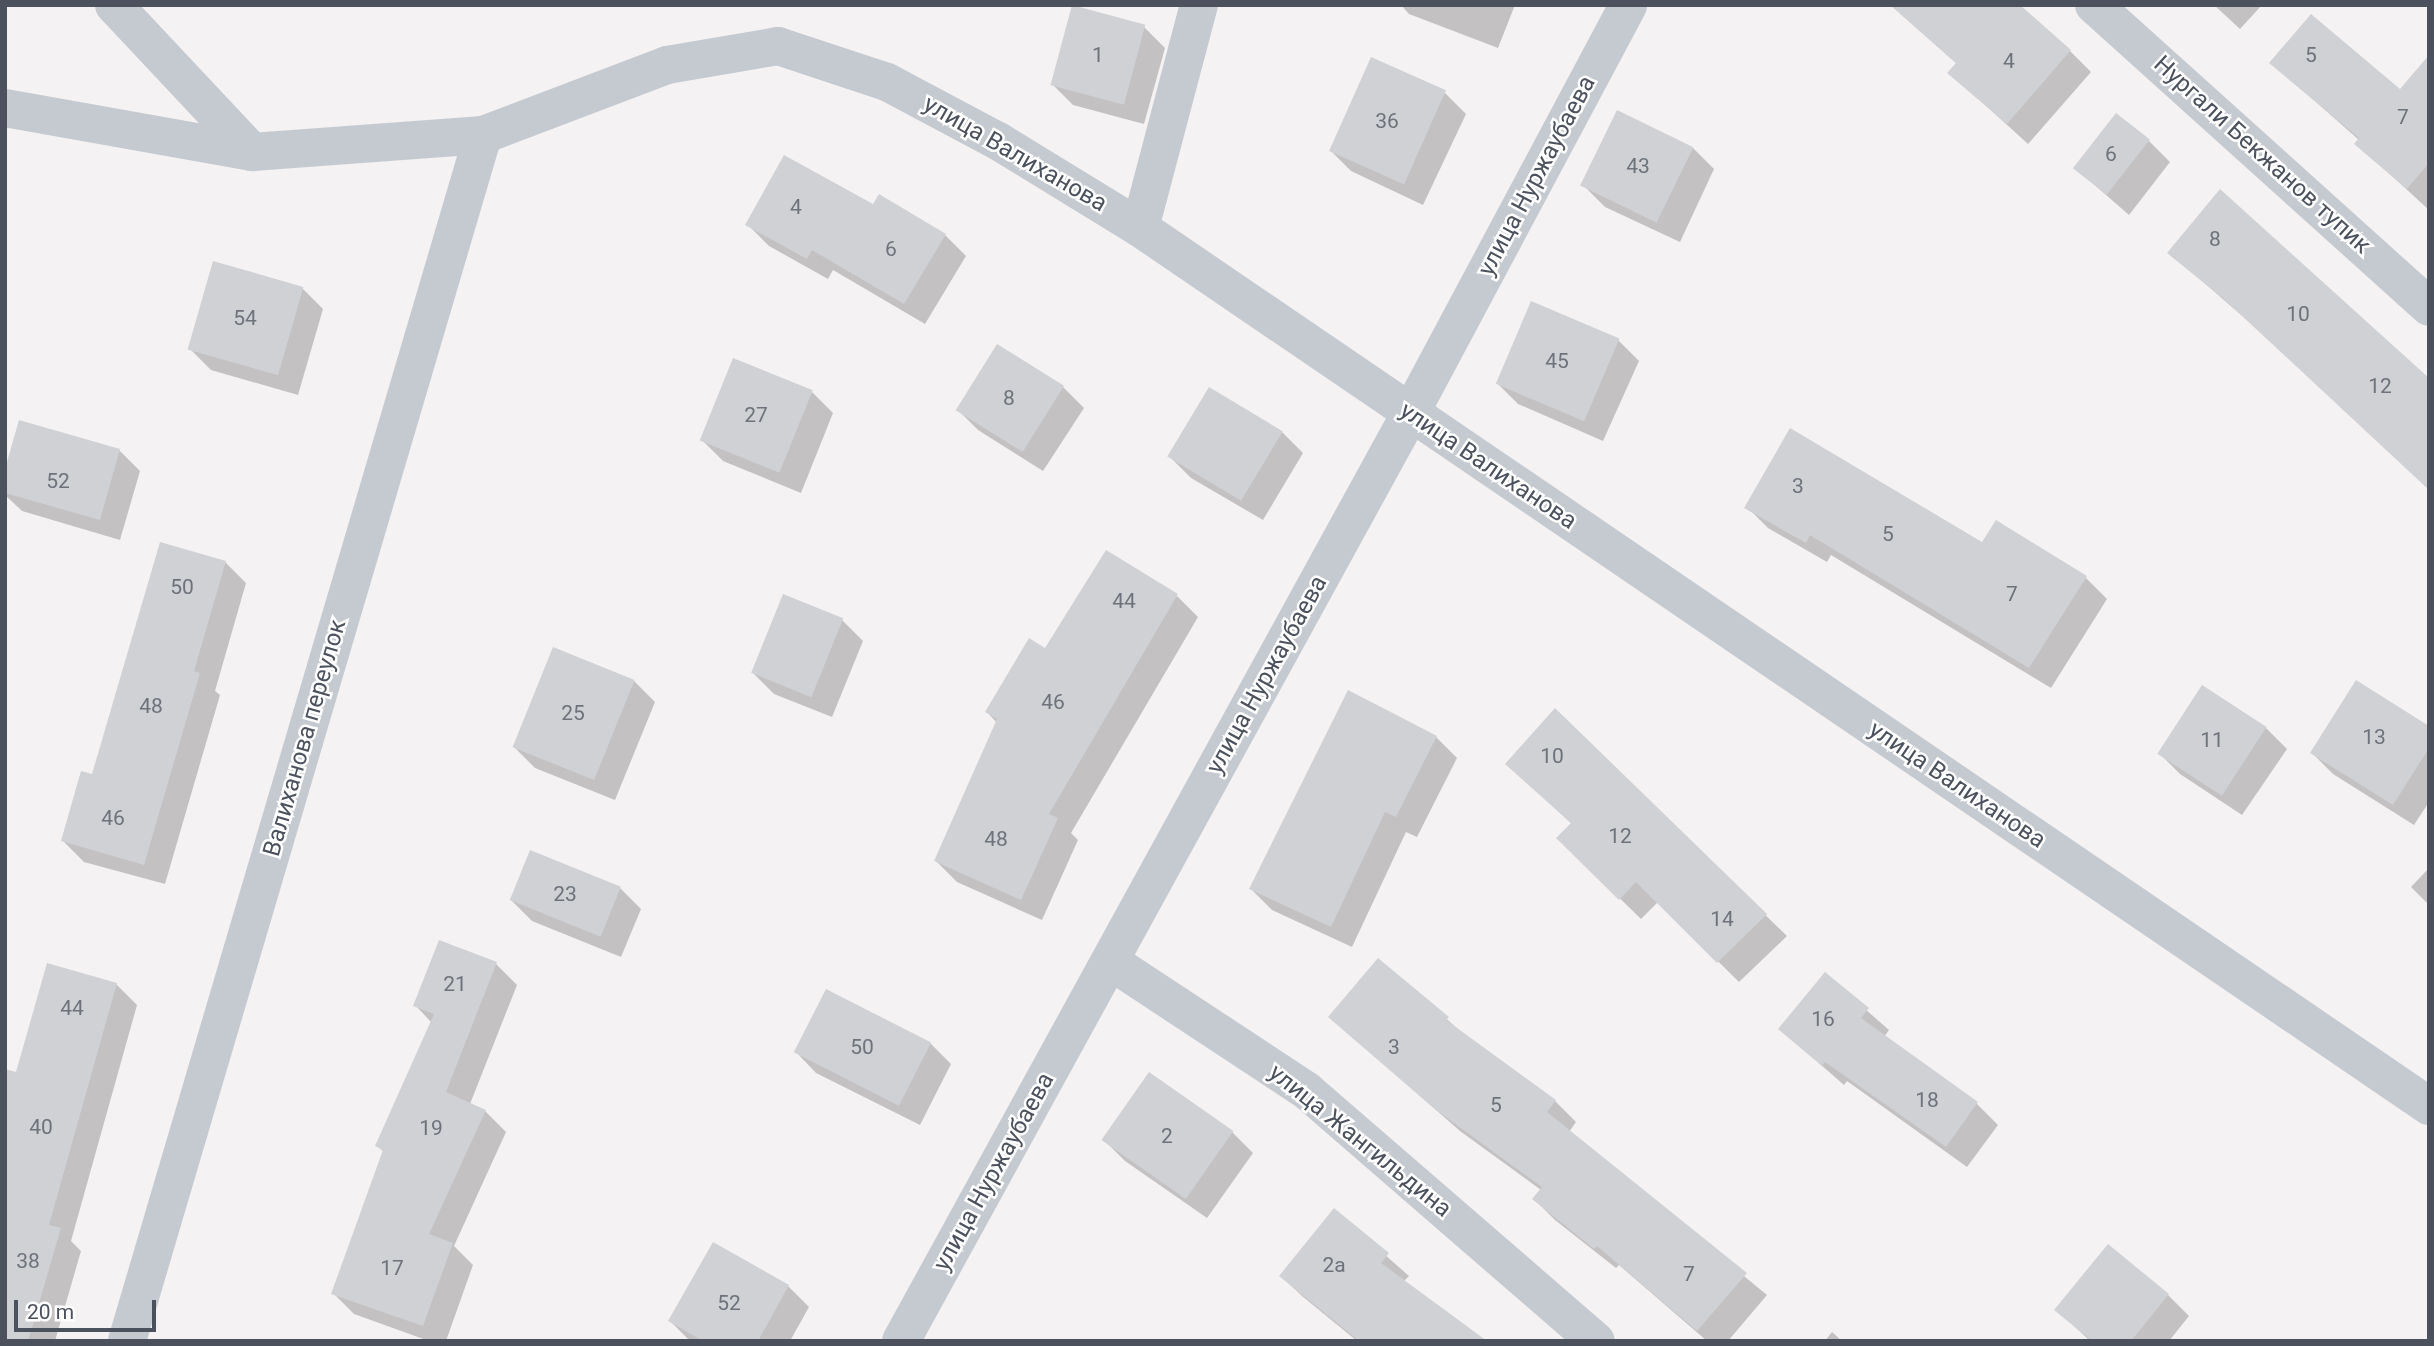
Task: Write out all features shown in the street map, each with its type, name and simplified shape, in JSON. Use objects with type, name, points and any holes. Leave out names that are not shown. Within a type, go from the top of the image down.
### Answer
[{"type":"street","points":[[114,5],[252,152]]},
{"type":"street","points":[[1140,228],[1199,5]]},
{"type":"street","name":"улица Нуржаубаева","points":[[901,1341],[1410,414],[1628,5]]},
{"type":"street","name":"Нургали Бекжанов тупик","points":[[2094,5],[2429,307]]},
{"type":"street","name":"улица Валиханова","points":[[5,108],[252,152],[483,135],[667,65],[779,46],[887,82],[998,141],[1140,228],[2429,1106]]},
{"type":"street","name":"Валиханова переулок","points":[[127,1341],[483,135]]},
{"type":"street","name":"улица Жангильдина","points":[[1110,961],[1307,1091],[1596,1341]]},
{"type":"building","points":[[1072,5],[1145,25],[1124,105],[1051,85]]},
{"type":"building","points":[[1890,5],[2020,5],[2071,50],[2007,124],[1947,73],[1956,63]]},
{"type":"building","points":[[2311,14],[2400,89],[2429,55],[2429,163],[2407,189],[2354,144],[2359,138],[2269,63]]},
{"type":"building","points":[[1371,57],[1446,90],[1404,184],[1329,151]]},
{"type":"building","points":[[1617,110],[1693,147],[1657,223],[1580,185]]},
{"type":"building","points":[[2116,113],[2150,139],[2107,195],[2073,168]]},
{"type":"building","points":[[784,155],[873,204],[879,194],[946,234],[904,304],[812,250],[807,259],[745,225]]},
{"type":"building","points":[[2220,189],[2429,378],[2429,490],[2225,300],[2167,253]]},
{"type":"building","points":[[213,261],[303,287],[278,375],[188,349]]},
{"type":"building","points":[[1531,301],[1619,339],[1584,421],[1496,384]]},
{"type":"building","points":[[997,344],[1064,386],[1023,452],[956,410]]},
{"type":"building","points":[[733,358],[813,390],[779,473],[700,441]]},
{"type":"building","points":[[1209,387],[1283,431],[1241,501],[1167,456]]},
{"type":"building","points":[[19,420],[120,449],[100,520],[5,493],[5,469]]},
{"type":"building","points":[[1790,428],[1982,542],[1996,520],[2087,576],[2029,668],[1810,535],[1806,543],[1744,508]]},
{"type":"building","points":[[160,542],[226,561],[194,671],[200,673],[144,865],[61,841],[81,771],[92,774]]},
{"type":"building","points":[[1106,550],[1178,594],[1049,814],[1058,818],[1021,900],[934,861],[997,719],[985,712],[1029,638],[1045,648]]},
{"type":"building","points":[[783,594],[843,618],[811,697],[751,673]]},
{"type":"building","points":[[553,647],[635,680],[594,780],[513,747]]},
{"type":"building","points":[[2356,680],[2429,726],[2429,748],[2393,805],[2310,753]]},
{"type":"building","points":[[2202,685],[2267,727],[2222,796],[2157,754]]},
{"type":"building","points":[[1348,690],[1437,736],[1396,817],[1385,812],[1331,927],[1249,889]]},
{"type":"building","points":[[1555,708],[1767,914],[1717,963],[1636,882],[1619,900],[1556,838],[1571,823],[1505,764]]},
{"type":"building","points":[[530,850],[621,887],[601,937],[510,900]]},
{"type":"building","points":[[439,940],[497,962],[446,1092],[486,1110],[429,1234],[453,1243],[423,1326],[331,1294],[383,1150],[375,1146],[434,1014],[413,1006]]},
{"type":"building","points":[[1378,958],[1449,1017],[1446,1020],[1556,1100],[1547,1112],[1747,1273],[1697,1331],[1597,1246],[1594,1249],[1532,1199],[1542,1187],[1436,1110],[1328,1017]]},
{"type":"building","points":[[47,963],[117,983],[49,1225],[61,1228],[28,1341],[5,1341],[5,1069],[16,1072]]},
{"type":"building","points":[[1825,972],[1869,1008],[1861,1018],[1978,1102],[1946,1147],[1825,1062],[1822,1066],[1778,1029]]},
{"type":"building","points":[[826,989],[931,1043],[899,1106],[794,1052]]},
{"type":"building","points":[[1149,1072],[1233,1131],[1186,1199],[1101,1140]]},
{"type":"building","points":[[1334,1208],[1389,1253],[1381,1263],[1487,1341],[1359,1341],[1279,1276]]},
{"type":"building","points":[[713,1242],[789,1285],[758,1341],[703,1341],[668,1321]]},
{"type":"building","points":[[2108,1244],[2169,1294],[2131,1341],[2092,1341],[2054,1310]]}]
